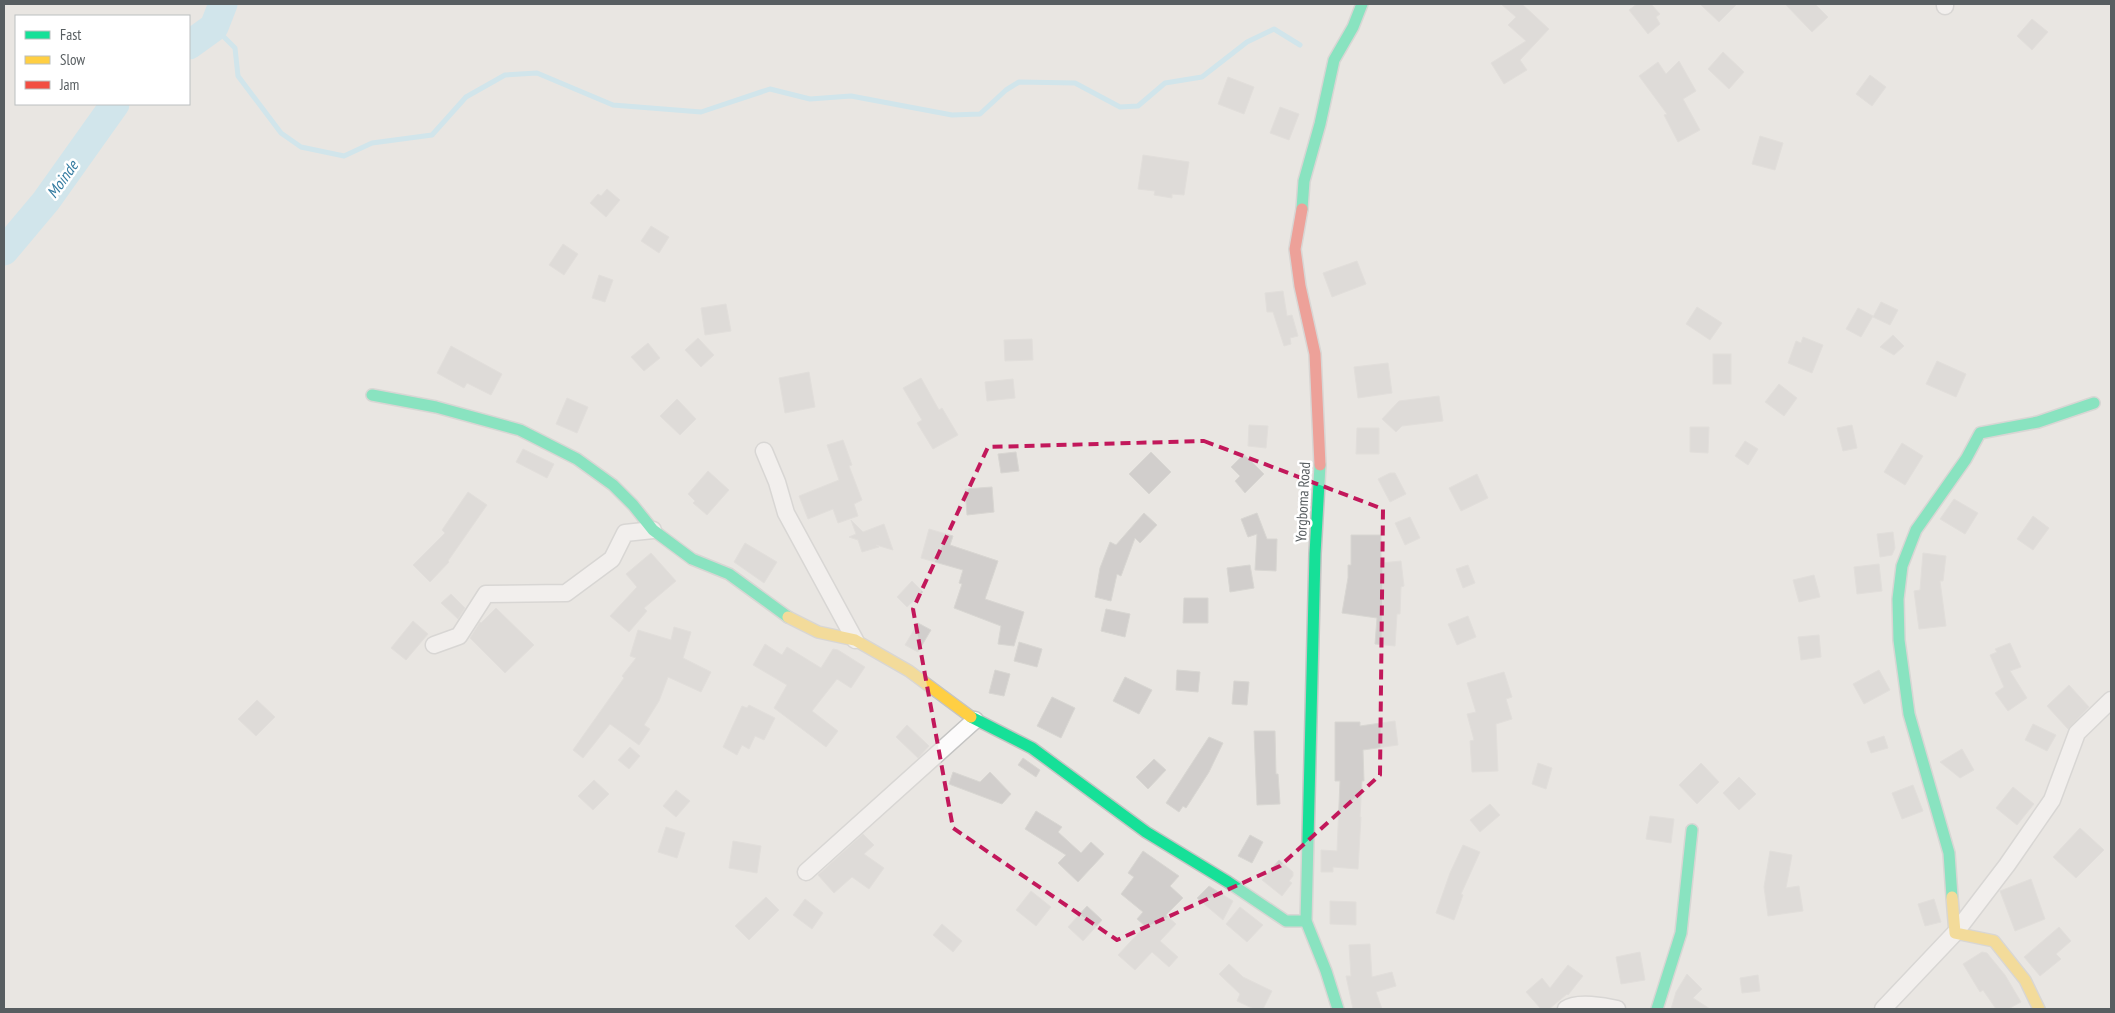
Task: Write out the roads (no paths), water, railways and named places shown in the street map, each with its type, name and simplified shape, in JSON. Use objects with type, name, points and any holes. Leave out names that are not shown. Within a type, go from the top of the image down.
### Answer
[{"type":"street","name":"Yorgboma Road","points":[[1338,1009],[1326,971],[1306,921],[1320,460],[1315,354],[1300,286],[1296,249],[1302,214],[1304,181],[1320,124],[1334,60],[1353,27],[1362,4]]},
{"type":"street","points":[[372,395],[436,406],[520,430],[577,459],[613,484],[653,530],[692,559],[729,574],[789,618],[818,632],[855,640],[909,671],[975,720],[1032,748],[1146,832],[1228,882],[1286,921],[1306,921]]},
{"type":"street","points":[[1956,933],[1949,853],[1909,714],[1899,640],[1898,599],[1902,566],[1916,530],[1966,459],[1980,433],[2011,429],[2056,419],[2094,403]]},
{"type":"street","points":[[764,451],[777,482],[786,513],[855,640]]},
{"type":"street","points":[[434,644],[459,636],[486,594],[566,593],[612,559],[625,533],[653,530]]},
{"type":"street","points":[[1883,1009],[1956,933],[2007,865],[2052,800],[2077,733],[2111,700]]},
{"type":"street","points":[[806,872],[975,720]]},
{"type":"street","points":[[1657,1009],[1681,933],[1692,830]]},
{"type":"street","points":[[1956,933],[1994,941],[2025,980],[2039,1009]]},
{"type":"street","points":[[1566,1009],[1570,1006],[1602,1005],[1617,1009]]},
{"type":"waterway","name":"Moinde","points":[[190,44],[214,27],[223,4]]},
{"type":"waterway","points":[[214,27],[235,48],[238,76],[281,133],[301,147],[344,156],[372,143],[432,135],[466,97],[505,75],[537,73],[613,105],[701,112],[770,89],[810,99],[851,96],[952,115],[980,114],[1006,90],[1019,82],[1075,83],[1120,107],[1138,106],[1165,83],[1202,77],[1247,42],[1274,29],[1300,45]]},
{"type":"waterway","name":"Moinde","points":[[4,251],[46,201],[114,105]]}]
